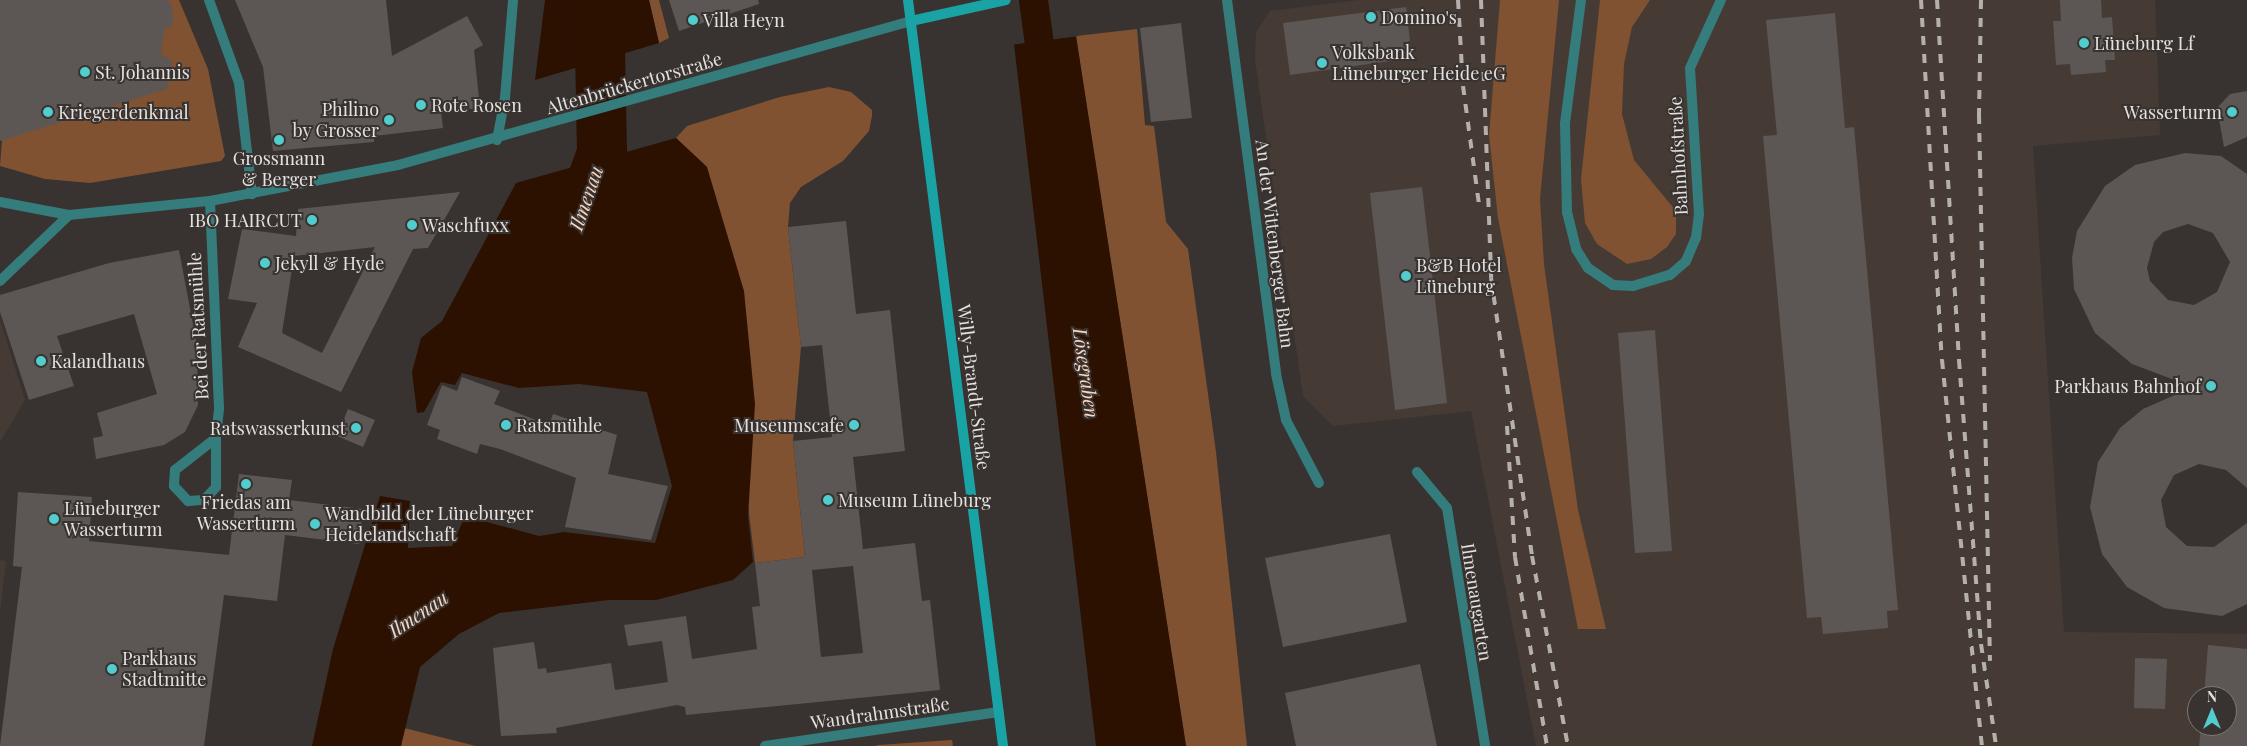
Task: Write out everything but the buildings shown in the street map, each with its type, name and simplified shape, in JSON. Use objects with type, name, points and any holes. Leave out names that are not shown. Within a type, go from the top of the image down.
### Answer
[{"type":"main road","name":"Willy-Brandt-Straße","points":[[908,0],[1003,746]]},
{"type":"main road","name":"Altenbrückertorstraße","points":[[911,22],[976,4],[1006,0]]},
{"type":"street","points":[[209,0],[239,83],[252,194]]},
{"type":"street","points":[[497,140],[505,98],[513,0]]},
{"type":"street","name":"An der Wittenberger Bahn","points":[[1226,0],[1276,374],[1286,420],[1319,483]]},
{"type":"street","name":"Bahnhofstraße","points":[[1581,0],[1565,124],[1567,212],[1576,249],[1588,268],[1613,285],[1633,286],[1670,275],[1686,261],[1696,238],[1699,215],[1690,68],[1722,0]]},
{"type":"street","name":"Altenbrückertorstraße","points":[[0,202],[70,215],[210,201],[252,194],[497,140],[673,88],[911,22]]},
{"type":"street","name":"Bei der Ratsmühle","points":[[210,201],[219,409],[216,438],[217,480],[209,497],[188,501],[177,492],[173,475],[182,461],[216,438]]},
{"type":"street","points":[[0,281],[70,215]]},
{"type":"street","name":"Ilmenaugarten","points":[[1417,472],[1447,508],[1485,746]]},
{"type":"street","name":"Wandrahmstraße","points":[[765,746],[999,712]]},
{"type":"shaded area","points":[[167,0],[179,0],[208,69],[225,156],[221,161],[90,183],[45,179],[0,166],[2,140],[166,58],[160,58],[154,38],[172,12]]},
{"type":"shaded area","points":[[649,0],[659,0],[669,38],[659,43]]},
{"type":"shaded area","points":[[1359,0],[2155,0],[2160,135],[2033,146],[2064,632],[2247,634],[2247,746],[1536,746],[1471,411],[1333,426],[1303,396],[1255,59],[1256,32],[1270,11]]},
{"type":"shaded area","points":[[1500,0],[1559,0],[1540,199],[1544,264],[1578,510],[1606,629],[1578,629],[1498,218],[1489,135]]},
{"type":"shaded area","points":[[1600,0],[1650,0],[1632,27],[1624,64],[1622,114],[1634,160],[1676,211],[1676,234],[1667,247],[1651,259],[1627,264],[1597,244],[1585,223],[1581,179]]},
{"type":"shaded area","points":[[1137,29],[1145,125],[1154,126],[1166,222],[1188,249],[1216,452],[1247,746],[1186,746],[1076,36]]},
{"type":"shaded area","points":[[829,87],[851,92],[872,110],[872,116],[869,131],[843,161],[801,187],[790,203],[788,227],[801,347],[793,441],[805,557],[755,563],[707,167],[676,138],[687,126],[780,97]]},
{"type":"shaded area","points":[[0,320],[25,400],[0,442]]},
{"type":"shaded area","points":[[0,560],[6,561],[0,612]]},
{"type":"shaded area","points":[[404,728],[476,746],[401,746]]},
{"type":"shaded area","points":[[952,740],[953,746],[875,746],[878,745]]},
{"type":"water","points":[[545,0],[649,0],[659,43],[535,80]]},
{"type":"water","points":[[1076,36],[1186,746],[1096,746],[1014,44]]},
{"type":"water","points":[[676,138],[707,167],[744,291],[755,404],[748,517],[753,562],[733,580],[656,600],[609,600],[499,613],[459,634],[420,667],[401,746],[312,746],[333,649],[380,496],[410,501],[408,548],[452,546],[465,516],[539,536],[564,532],[655,543],[672,486],[647,392],[579,384],[519,388],[462,373],[455,385],[441,382],[424,412],[417,413],[412,372],[421,338],[442,321],[516,183]]},
{"type":"pier","points":[[1076,34],[1079,36],[1011,45],[1013,42]]},
{"type":"waterway","name":"Ilmenau","points":[[576,225],[602,153],[599,0]]},
{"type":"waterway","name":"Lösegraben","points":[[1033,0],[1044,80]]},
{"type":"waterway","name":"Ilmenau","points":[[572,191],[602,153],[622,193]]},
{"type":"railway","points":[[1458,0],[1463,86],[1479,204]]},
{"type":"railway","points":[[1481,0],[1491,278],[1532,556],[1568,746]]},
{"type":"railway","points":[[1921,0],[1942,360],[1982,746]]},
{"type":"railway","points":[[1937,0],[1959,360],[1981,644],[1996,746]]},
{"type":"railway","points":[[1981,0],[1979,115],[1990,661]]},
{"type":"railway","points":[[1507,426],[1515,557],[1547,746]]},
{"type":"place","name":"Domino's","points":[[1371,17]]},
{"type":"place","name":"Villa Heyn","points":[[693,20]]},
{"type":"place","name":"Lüneburg Lf","points":[[2084,43]]},
{"type":"place","name":"Volksbank Lüneburger Heide eG","points":[[1322,63]]},
{"type":"place","name":"St. Johannis","points":[[85,72]]},
{"type":"place","name":"Rote Rosen","points":[[421,105]]},
{"type":"place","name":"Kriegerdenkmal","points":[[48,112]]},
{"type":"place","name":"Wasserturm","points":[[2232,112]]},
{"type":"place","name":"Philino by Grosser","points":[[389,120]]},
{"type":"place","name":"Grossmann & Berger","points":[[279,140]]},
{"type":"place","name":"IBO HAIRCUT","points":[[312,220]]},
{"type":"place","name":"Waschfuxx","points":[[412,225]]},
{"type":"place","name":"Jekyll & Hyde","points":[[265,263]]},
{"type":"place","name":"B&B Hotel Lüneburg","points":[[1406,276]]},
{"type":"place","name":"Kalandhaus","points":[[41,361]]},
{"type":"place","name":"Parkhaus Bahnhof","points":[[2211,386]]},
{"type":"place","name":"Ratsmühle","points":[[506,425]]},
{"type":"place","name":"Museumscafe","points":[[854,425]]},
{"type":"place","name":"Ratswasserkunst","points":[[356,428]]},
{"type":"place","name":"Friedas am Wasserturm","points":[[246,484]]},
{"type":"place","name":"Museum Lüneburg","points":[[828,500]]},
{"type":"place","name":"Lüneburger Wasserturm","points":[[54,519]]},
{"type":"place","name":"Wandbild der Lüneburger Heidelandschaft","points":[[315,524]]},
{"type":"place","name":"Parkhaus Stadtmitte","points":[[112,669]]}]
